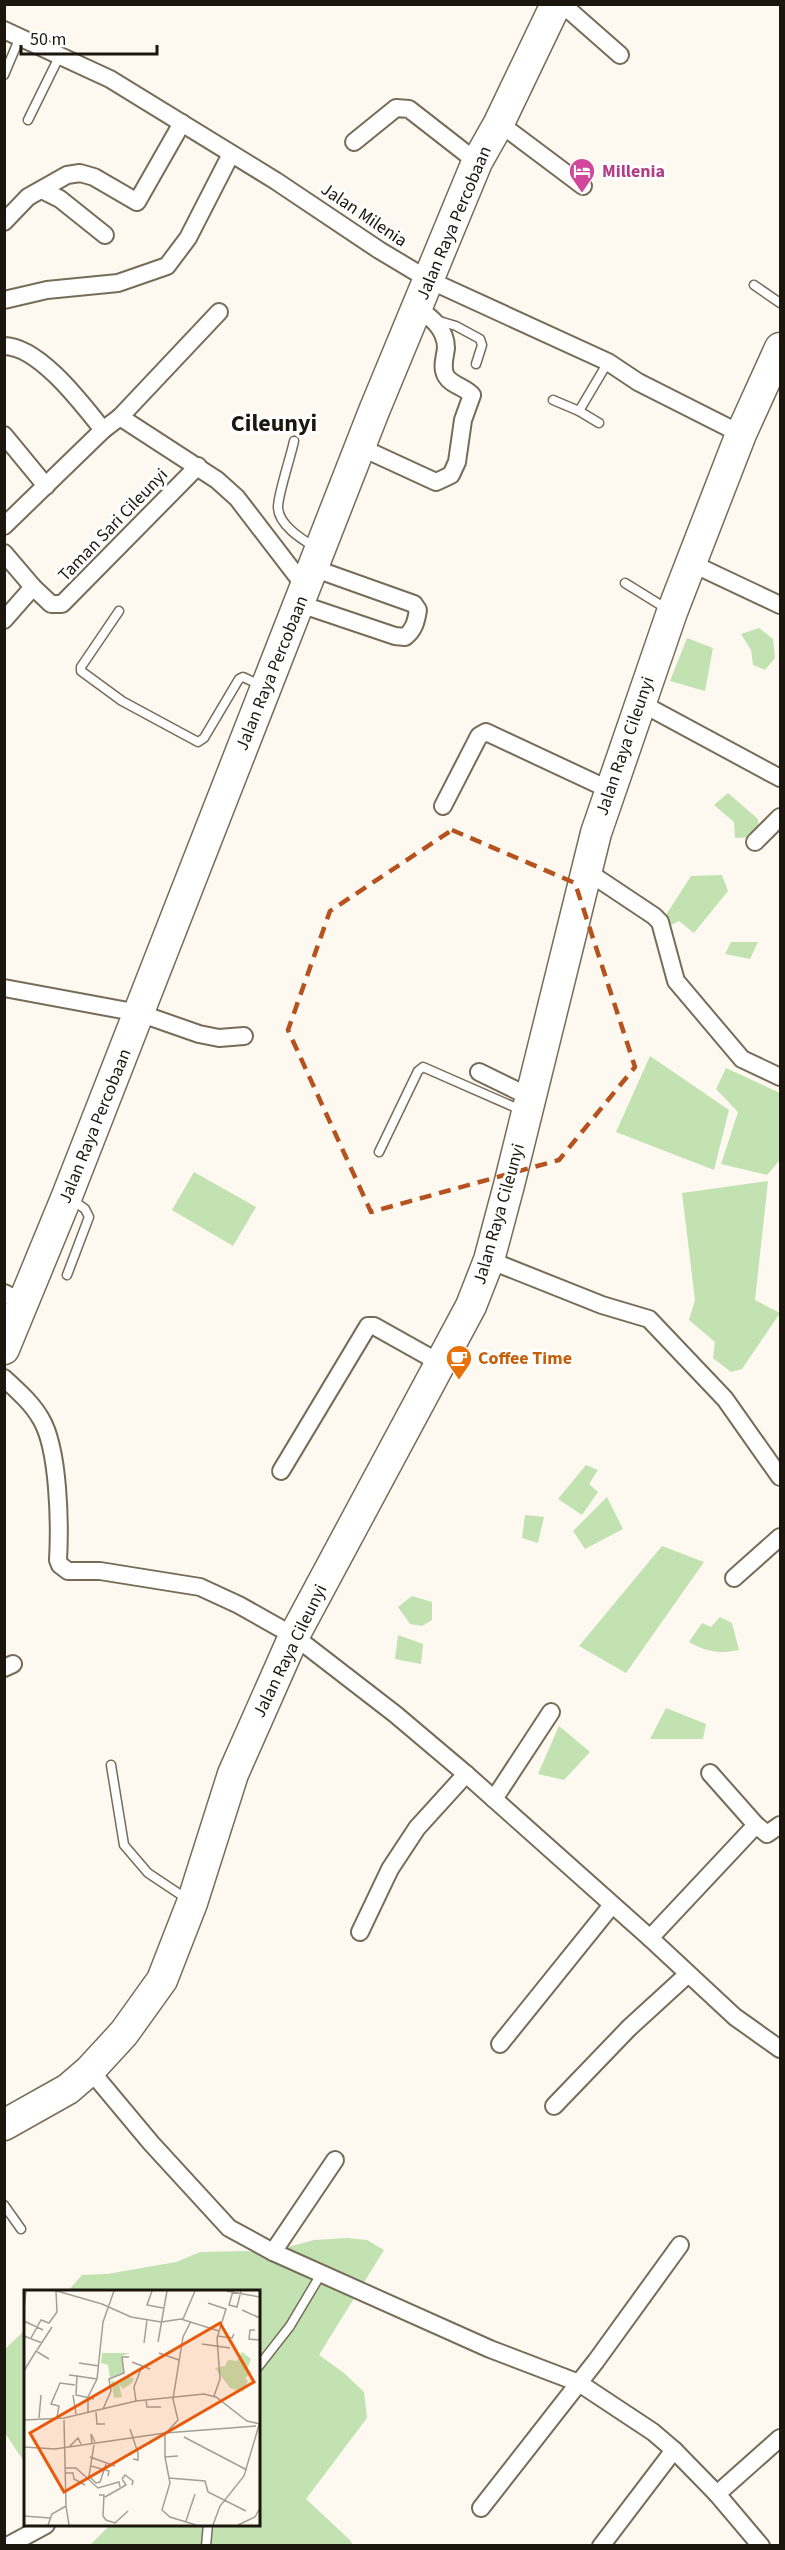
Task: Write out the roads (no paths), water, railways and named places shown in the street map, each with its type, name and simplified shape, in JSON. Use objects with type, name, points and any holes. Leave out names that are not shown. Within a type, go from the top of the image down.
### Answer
[{"type":"highway","name":"Jalan Raya Percobaan","points":[[4,1349],[14,1298],[67,1196],[360,447],[426,314],[429,280],[477,162],[499,123],[556,4]]},
{"type":"highway","name":"Jalan Raya Cileunyi","points":[[4,2125],[68,2089],[90,2070],[124,2033],[162,1980],[192,1903],[233,1774],[294,1636],[471,1306],[489,1260],[585,870],[610,790],[672,612],[741,434],[778,358]]},
{"type":"street","points":[[562,4],[620,56]]},
{"type":"street","name":"Jalan Milenia","points":[[12,33],[110,79],[429,280],[608,362],[657,393],[741,434]]},
{"type":"street","points":[[354,142],[396,108],[402,107],[477,162]]},
{"type":"street","points":[[4,222],[28,197],[67,175],[80,173],[94,177],[137,201],[182,123]]},
{"type":"street","points":[[499,123],[583,186]]},
{"type":"street","points":[[4,300],[47,290],[118,283],[167,266],[188,238],[231,154]]},
{"type":"street","points":[[42,190],[60,199],[105,235]]},
{"type":"street","points":[[4,526],[120,417],[219,312]]},
{"type":"street","points":[[360,447],[436,482],[452,475],[458,462],[463,420],[472,395],[449,380],[444,373],[446,345],[426,314]]},
{"type":"street","points":[[4,346],[13,346],[33,356],[61,378],[104,430]]},
{"type":"street","name":"Taman Sari Cileunyi","points":[[120,417],[217,480],[237,498],[310,578]]},
{"type":"street","points":[[4,435],[46,486]]},
{"type":"street","name":"Taman Sari Cileunyi","points":[[4,553],[51,604],[62,604],[198,466]]},
{"type":"street","points":[[691,563],[780,605]]},
{"type":"street","points":[[310,578],[414,604],[418,610],[412,632],[405,637],[395,636],[310,578]]},
{"type":"street","points":[[4,620],[33,587]]},
{"type":"street","points":[[639,702],[780,778]]},
{"type":"street","points":[[443,806],[478,736],[486,732],[610,790]]},
{"type":"street","points":[[755,842],[780,817]]},
{"type":"street","points":[[585,870],[660,922],[676,981],[742,1059],[780,1077]]},
{"type":"street","points":[[4,988],[139,1013],[199,1034],[219,1038],[244,1036]]},
{"type":"street","points":[[479,1072],[529,1105]]},
{"type":"street","points":[[489,1260],[602,1305],[649,1319],[725,1399],[780,1477]]},
{"type":"street","points":[[281,1471],[368,1326],[374,1326],[440,1363]]},
{"type":"street","points":[[4,1378],[29,1402],[42,1421],[58,1482],[58,1560],[60,1565],[68,1570],[100,1571],[200,1587],[240,1605],[294,1636],[395,1714],[466,1774],[651,1938],[743,2024],[780,2049]]},
{"type":"street","points":[[734,1578],[780,1537]]},
{"type":"street","points":[[494,1799],[551,1712]]},
{"type":"street","points":[[710,1773],[756,1825],[767,1834],[780,1825]]},
{"type":"street","points":[[360,1932],[390,1869],[417,1828],[466,1774]]},
{"type":"street","points":[[651,1938],[756,1825]]},
{"type":"street","points":[[500,2044],[612,1905]]},
{"type":"street","points":[[554,2106],[628,2028],[688,1974]]},
{"type":"street","points":[[90,2070],[151,2143],[230,2228],[273,2252],[321,2274],[490,2349],[579,2383],[653,2432],[674,2450],[717,2493],[761,2546]]},
{"type":"street","points":[[273,2252],[335,2160]]},
{"type":"street","points":[[481,2508],[579,2383],[680,2245]]},
{"type":"street","points":[[717,2493],[780,2438]]},
{"type":"street","points":[[601,2546],[674,2450]]},
{"type":"street","points":[[7,2546],[44,2526]]},
{"type":"lane","points":[[4,75],[12,33]]},
{"type":"lane","points":[[28,120],[60,55]]},
{"type":"lane","points":[[754,285],[780,303]]},
{"type":"lane","points":[[426,314],[480,339],[482,345],[476,364]]},
{"type":"lane","points":[[579,411],[608,362]]},
{"type":"lane","points":[[553,400],[599,423]]},
{"type":"lane","points":[[294,441],[278,507],[282,519],[291,529],[310,578]]},
{"type":"lane","points":[[625,583],[672,612]]},
{"type":"lane","points":[[119,611],[81,667],[81,671],[122,701],[198,742],[204,738],[241,677],[266,688]]},
{"type":"lane","points":[[379,1152],[418,1071],[426,1066],[529,1105]]},
{"type":"lane","points":[[67,1196],[85,1209],[89,1217],[67,1275]]},
{"type":"lane","points":[[111,1765],[124,1845],[148,1873],[192,1903]]},
{"type":"lane","points":[[4,2205],[21,2229]]},
{"type":"lane","points":[[260,2364],[290,2326],[321,2274]]},
{"type":"lane","points":[[206,2546],[208,2526]]},
{"type":"place","name":"Millenia","points":[[582,194]]},
{"type":"place","name":"Coffee Time","points":[[459,1381]]},
{"type":"district","name":"Cileunyi","points":[[274,423]]}]
